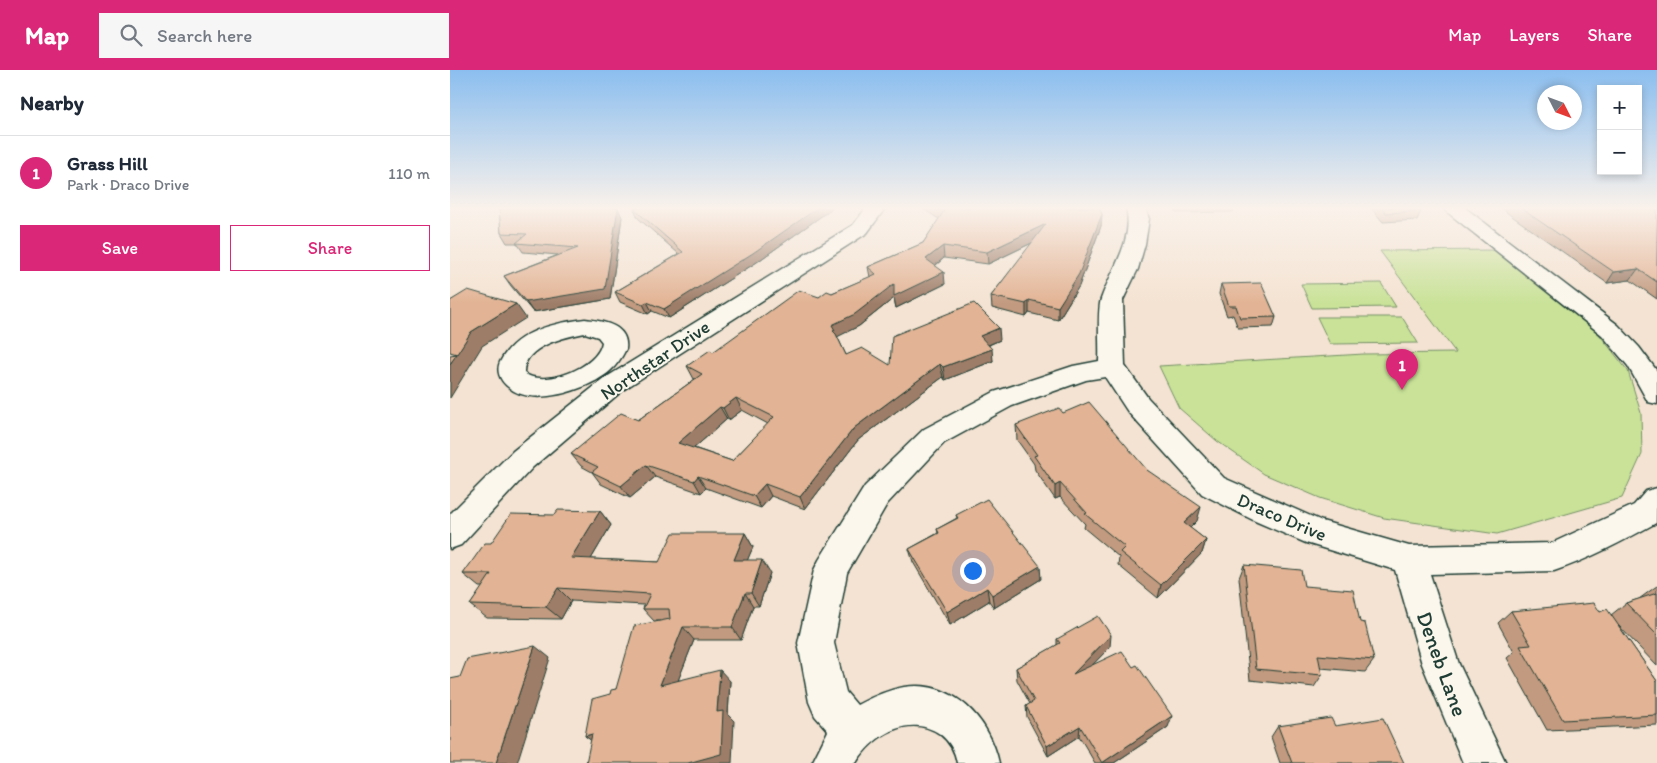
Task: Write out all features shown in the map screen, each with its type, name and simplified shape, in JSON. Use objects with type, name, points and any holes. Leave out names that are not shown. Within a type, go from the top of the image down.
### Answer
[{"type":"street","name":"Northstar Drive","points":[[450,535],[523,459],[614,384],[844,239]]},
{"type":"street","points":[[854,731],[829,702],[816,643],[831,570],[876,495],[934,436],[1003,398],[1082,372],[1112,367],[1112,300],[1127,269],[1136,239]]},
{"type":"street","points":[[1495,239],[1610,330],[1632,351],[1648,375],[1657,395]]},
{"type":"street","name":"Draco Drive","points":[[1112,367],[1138,405],[1213,486],[1317,534],[1409,560],[1554,557],[1603,536],[1645,514],[1657,500]]},
{"type":"street","points":[[592,372],[614,384]]},
{"type":"street","name":"Deneb Lane","points":[[1409,560],[1419,602],[1465,728],[1485,763]]},
{"type":"street","points":[[833,763],[837,753],[854,731],[877,715],[901,706],[926,705],[948,714],[966,730],[977,753],[978,763]]},
{"type":"green space","points":[[1500,250],[1591,324],[1628,371],[1641,413],[1642,454],[1622,498],[1497,534],[1384,518],[1320,498],[1264,474],[1217,441],[1179,408],[1159,366],[1364,354],[1456,353],[1380,251]]},
{"type":"green space","points":[[1381,283],[1396,307],[1312,308],[1301,284]]},
{"type":"green space","points":[[1317,317],[1402,317],[1418,343],[1330,344]]},
{"type":"building","points":[[520,239],[613,239],[605,289],[526,302],[504,276],[578,248],[516,243]]},
{"type":"building","points":[[669,239],[773,239],[664,309],[647,302],[643,304],[615,292],[683,252]]},
{"type":"building","points":[[925,239],[1014,239],[987,252],[943,246],[926,259],[944,272],[894,296],[894,284],[855,314],[832,325],[835,330],[833,331],[846,355],[862,348],[890,365],[892,336],[974,303],[999,328],[980,336],[992,349],[943,367],[940,364],[854,428],[800,497],[765,484],[754,496],[698,476],[694,481],[646,465],[621,486],[592,472],[598,467],[571,454],[621,413],[638,420],[702,374],[687,366],[710,350],[713,352],[799,290],[819,297],[827,291],[832,293],[876,274],[868,267],[923,243]],"holes":[[[736,398],[774,417],[732,461],[678,443],[720,407],[723,408]]]},
{"type":"building","points":[[1034,239],[1092,239],[1079,274],[1058,307],[1029,300],[1026,304],[991,296]]},
{"type":"building","points":[[1566,239],[1657,239],[1657,282],[1638,269],[1614,272]]},
{"type":"building","points":[[1261,283],[1276,317],[1240,318],[1236,306],[1229,306],[1221,284]]},
{"type":"building","points":[[468,290],[516,304],[471,332],[457,354],[450,352],[450,301]]},
{"type":"building","points":[[457,354],[450,364],[450,355]]},
{"type":"building","points":[[1089,402],[1147,470],[1201,507],[1184,523],[1206,540],[1161,585],[1120,552],[1125,547],[1085,514],[1087,513],[1060,483],[1055,486],[1034,456],[1037,455],[1016,425],[1059,408],[1063,413]]},
{"type":"building","points":[[987,499],[1040,566],[992,595],[987,588],[947,612],[909,549],[939,533],[937,529],[958,518],[956,515]]},
{"type":"building","points":[[558,510],[600,511],[571,558],[659,562],[673,533],[745,533],[734,560],[762,560],[751,593],[745,593],[732,627],[683,627],[660,685],[720,670],[717,712],[723,711],[721,754],[688,763],[586,763],[592,734],[585,736],[592,699],[610,694],[611,690],[616,689],[634,626],[670,619],[669,609],[643,609],[650,594],[558,588],[546,607],[470,605],[491,574],[463,574],[485,543],[491,543],[511,514],[554,515]]},
{"type":"building","points":[[1244,565],[1301,570],[1304,586],[1353,590],[1360,622],[1365,623],[1374,660],[1318,655],[1322,675],[1256,669]]},
{"type":"building","points":[[1657,593],[1657,635],[1626,603]]},
{"type":"building","points":[[1594,603],[1600,612],[1607,609],[1657,681],[1657,715],[1563,720],[1520,646],[1531,645],[1511,611]]},
{"type":"building","points":[[1098,616],[1111,635],[1073,674],[1122,651],[1133,667],[1137,665],[1172,716],[1102,763],[1080,726],[1047,746],[1026,706],[1034,701],[1016,668],[1060,643],[1057,639]]},
{"type":"building","points":[[535,646],[496,763],[450,763],[450,679],[460,677],[467,659]]},
{"type":"building","points":[[1331,718],[1335,726],[1383,718],[1404,763],[1292,763],[1278,726]]},
{"type":"place","name":"Grass Hill","points":[[1402,390]]}]
